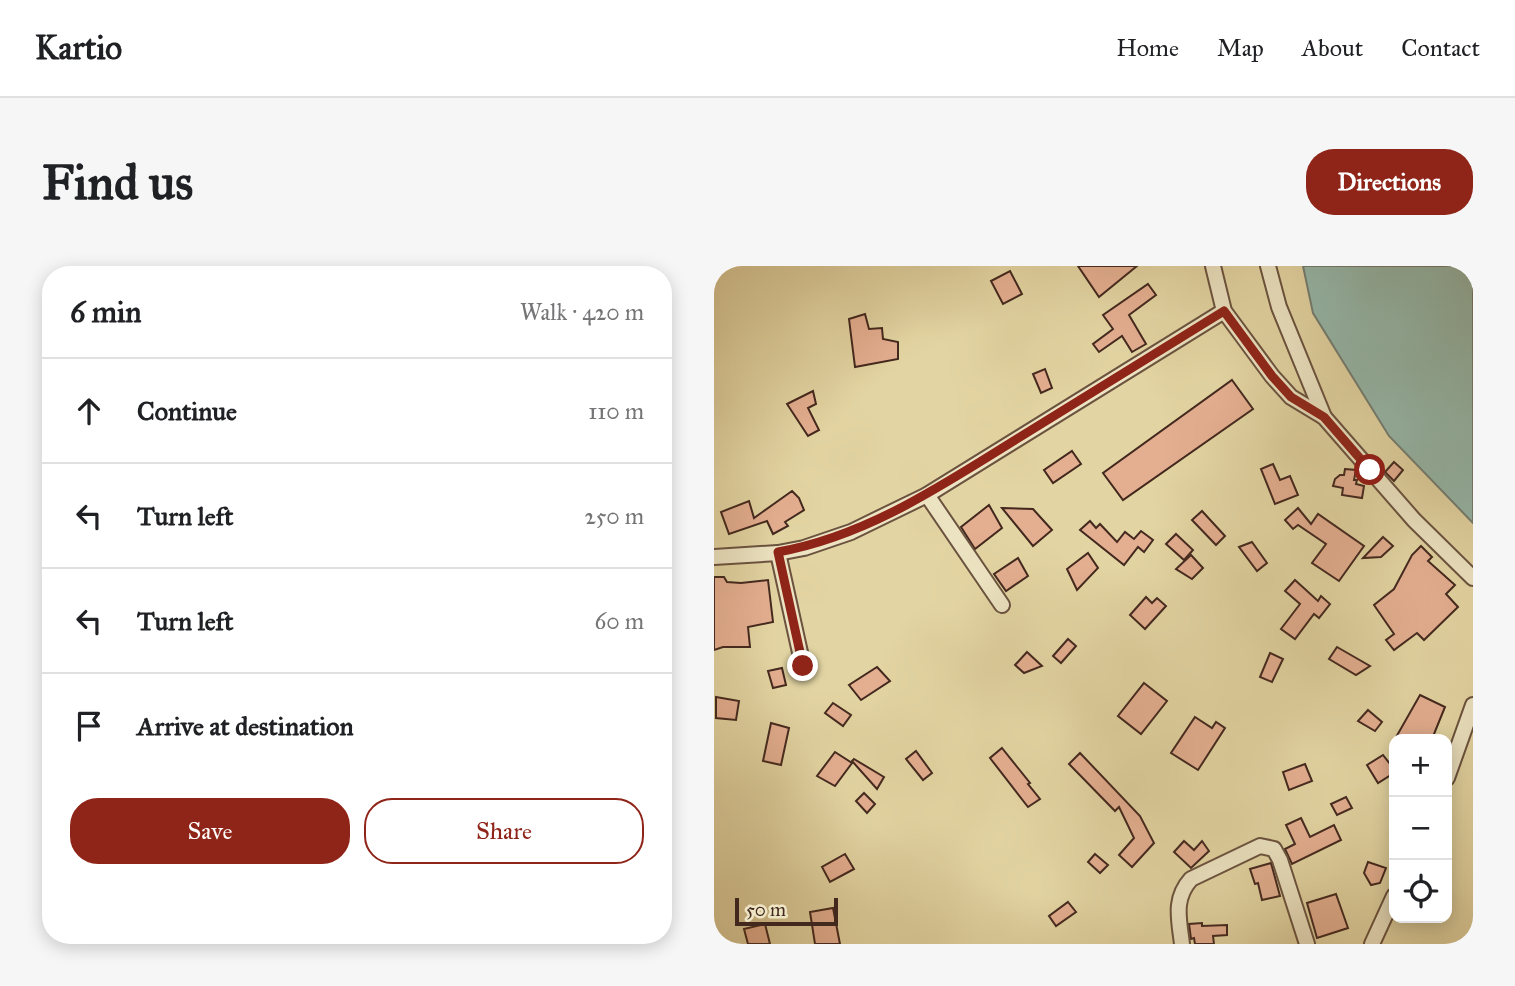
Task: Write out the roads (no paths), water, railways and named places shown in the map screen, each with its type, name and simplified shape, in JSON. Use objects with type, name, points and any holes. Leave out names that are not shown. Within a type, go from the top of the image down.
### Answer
[{"type":"street","points":[[1213,266],[1224,311],[1272,376],[1291,397],[1324,417],[1414,520],[1473,578]]},
{"type":"street","points":[[1268,266],[1279,307],[1324,417]]},
{"type":"street","points":[[714,558],[804,548],[851,532],[927,495],[1224,311]]},
{"type":"street","points":[[927,495],[1002,605]]},
{"type":"street","points":[[778,552],[803,666]]},
{"type":"street","points":[[1452,764],[1473,705]]},
{"type":"street","points":[[1182,944],[1178,912],[1179,896],[1183,888],[1191,879],[1260,846],[1274,849],[1280,860],[1307,944]]},
{"type":"street","points":[[1372,944],[1389,907]]}]
